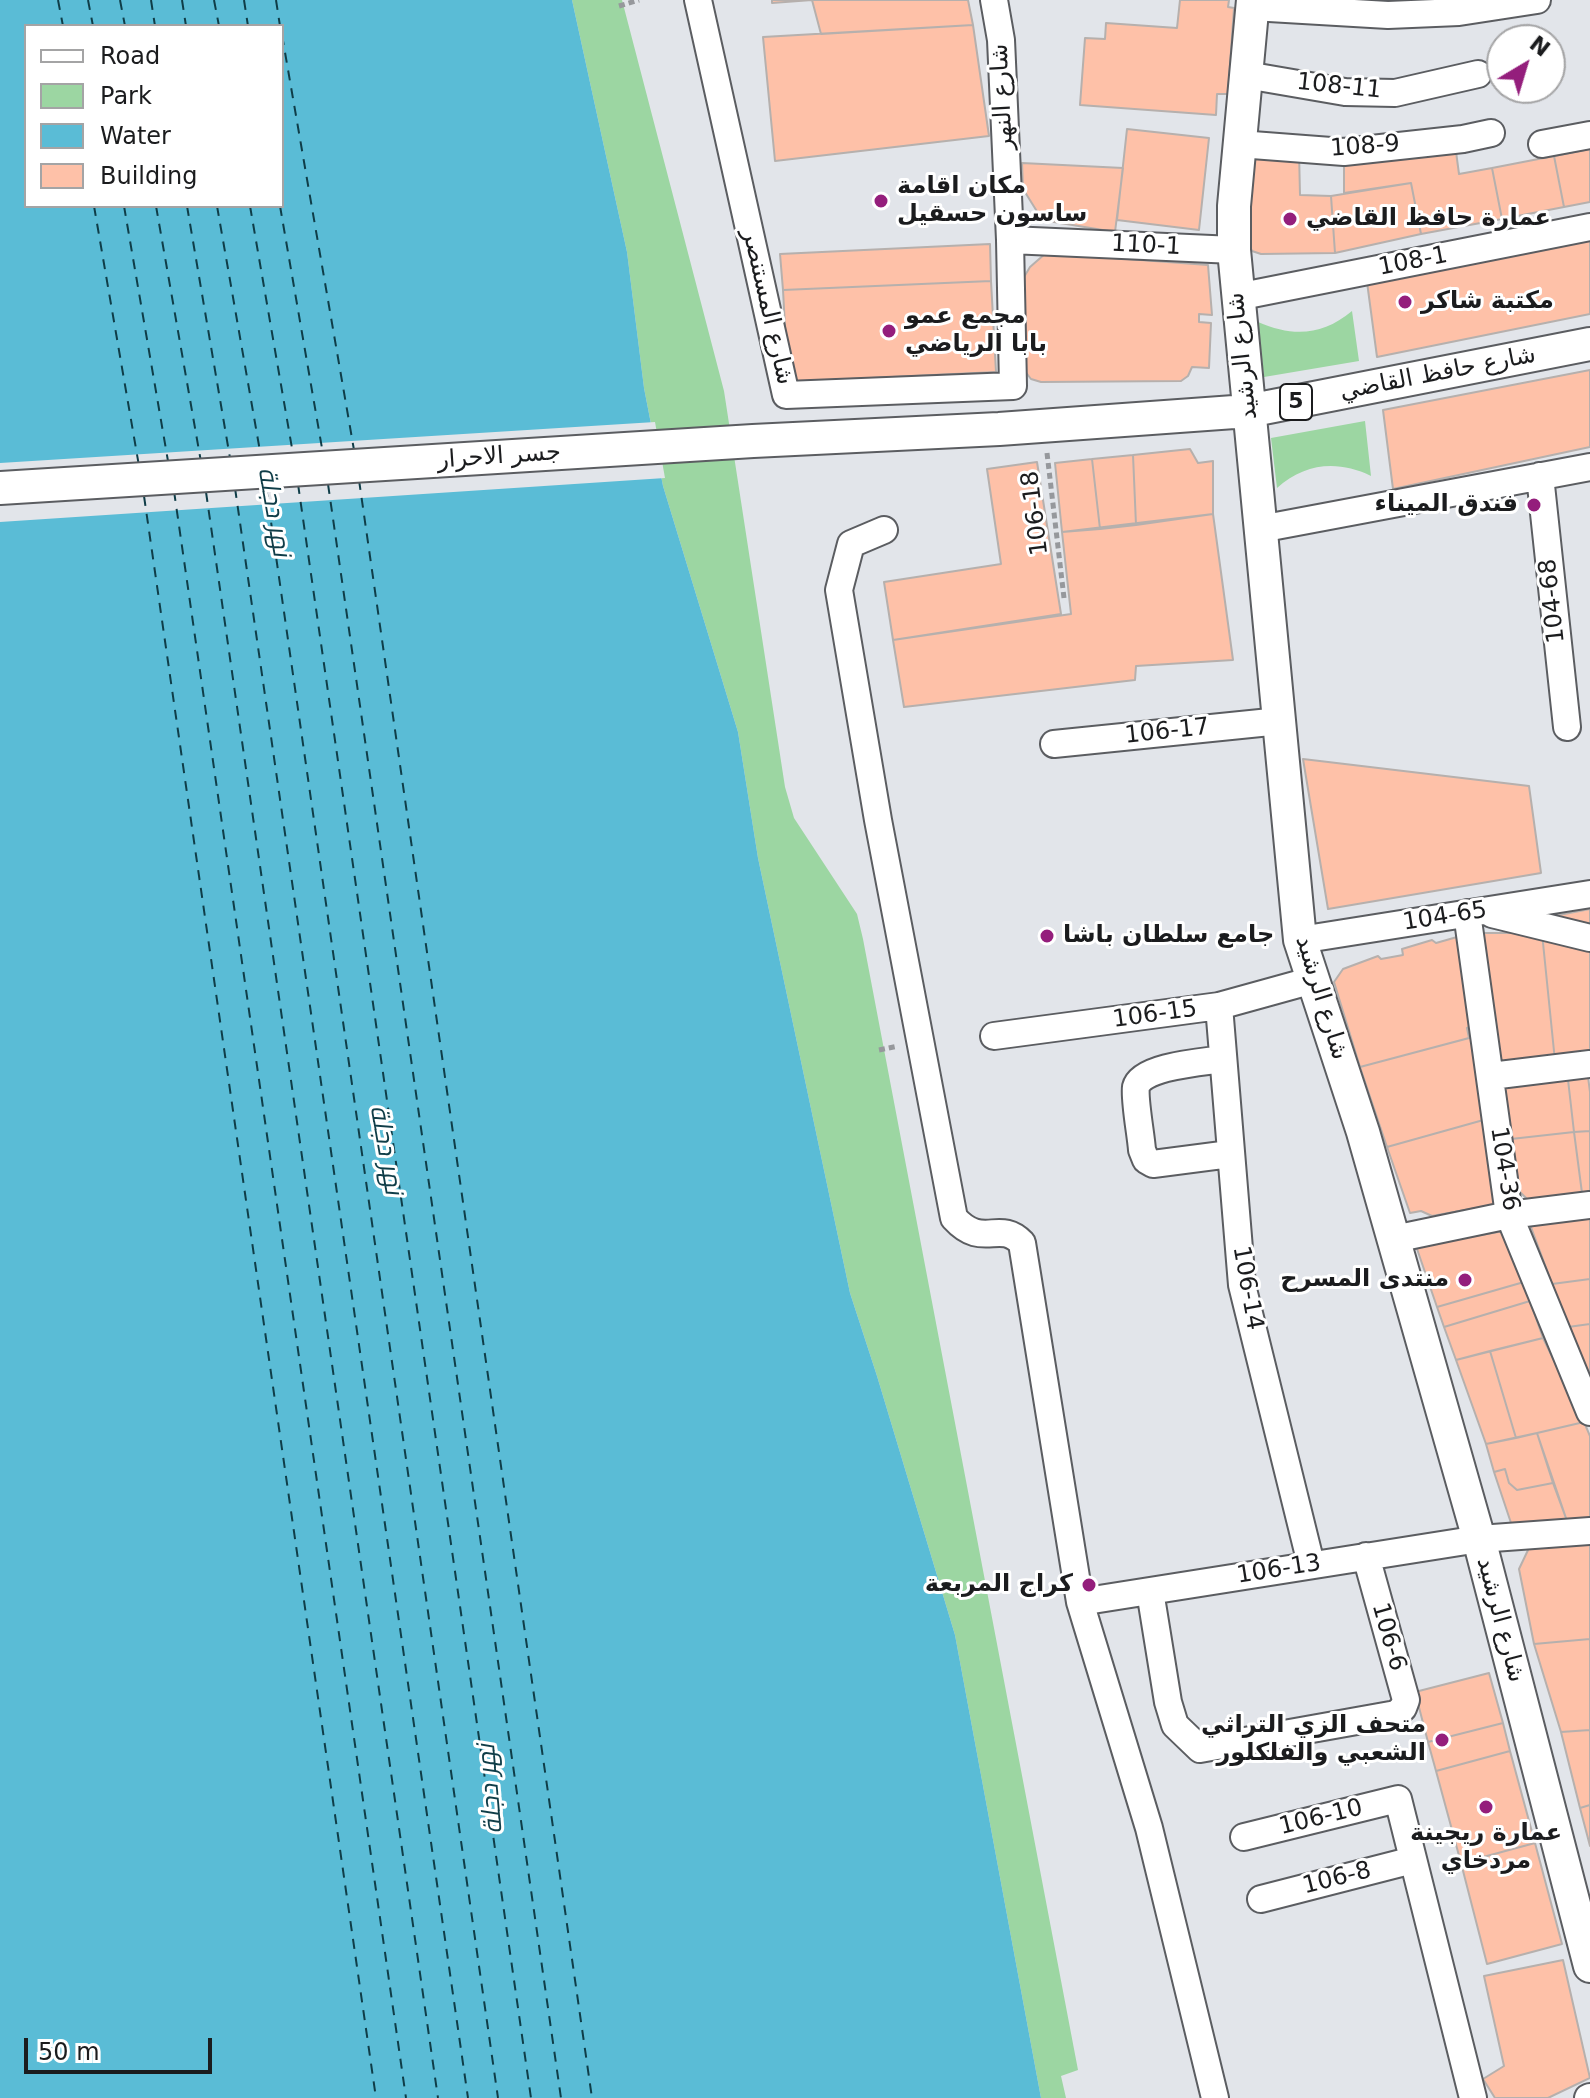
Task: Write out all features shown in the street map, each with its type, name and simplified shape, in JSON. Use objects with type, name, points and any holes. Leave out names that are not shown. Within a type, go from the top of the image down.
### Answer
[{"type":"main road","name":"شارع الرشيد","points":[[1253,4],[1234,206],[1234,250],[1300,940],[1363,1132],[1479,1539],[1586,1928],[1590,1966]]},
{"type":"main road","name":"شارع حافظ القاضي","points":[[999,429],[1248,411],[1590,344]]},
{"type":"main road","name":"جسر الاحرار","points":[[0,488],[999,429]]},
{"type":"street","name":"شارع المستنصر","points":[[698,0],[786,395],[1013,386]]},
{"type":"street","name":"شارع النهر","points":[[994,0],[1001,40],[1013,386]]},
{"type":"street","points":[[1253,4],[1388,15],[1459,12],[1537,0]]},
{"type":"street","name":"108-11","points":[[1246,75],[1345,92],[1395,93],[1478,74]]},
{"type":"street","name":"108-9","points":[[1239,144],[1344,152],[1491,133]]},
{"type":"street","points":[[1542,144],[1590,135]]},
{"type":"street","name":"108-1","points":[[1237,297],[1590,227]]},
{"type":"street","name":"110-1","points":[[1010,240],[1234,250]]},
{"type":"street","points":[[1260,529],[1590,467]]},
{"type":"street","name":"104-68","points":[[1540,476],[1567,727]]},
{"type":"street","points":[[884,530],[851,544],[839,590],[880,834],[954,1218],[962,1227],[977,1235],[1006,1232],[1022,1243],[1080,1602],[1149,1828],[1215,2098]]},
{"type":"street","name":"106-17","points":[[1054,744],[1280,721]]},
{"type":"street","name":"104-65","points":[[1300,940],[1590,894]]},
{"type":"street","points":[[1474,912],[1590,938]]},
{"type":"street","name":"104-36","points":[[1474,912],[1509,1215],[1590,1412]]},
{"type":"street","name":"106-15","points":[[994,1036],[1219,1006],[1313,980]]},
{"type":"street","name":"106-14","points":[[1219,1006],[1242,1285],[1311,1564]]},
{"type":"street","points":[[1223,1059],[1153,1071],[1142,1077],[1136,1086],[1142,1150],[1146,1160],[1153,1164],[1230,1154]]},
{"type":"street","points":[[1491,1076],[1590,1064]]},
{"type":"street","points":[[1394,1239],[1509,1215],[1590,1205]]},
{"type":"street","name":"106-13","points":[[1080,1602],[1479,1539],[1590,1531]]},
{"type":"street","name":"106-6","points":[[1150,1591],[1168,1702],[1175,1725],[1200,1749],[1396,1714],[1403,1708],[1406,1700],[1366,1556]]},
{"type":"street","name":"106-10","points":[[1244,1837],[1398,1799],[1413,1860]]},
{"type":"street","points":[[1413,1860],[1473,2098]]},
{"type":"street","name":"106-8","points":[[1261,1899],[1413,1860]]},
{"type":"path","points":[[619,6],[639,0]]},
{"type":"path","name":"106-18","points":[[1043,424],[1064,598]]},
{"type":"green space","points":[[572,0],[622,0],[724,391],[785,787],[794,818],[857,914],[863,939],[1078,2070],[1061,2076],[1066,2098],[1041,2098],[955,1635],[850,1293],[758,858],[738,732],[663,486],[644,388],[627,252]]},
{"type":"green space","points":[[1352,311],[1359,361],[1264,377],[1258,322],[1283,330],[1307,332],[1330,325]]},
{"type":"green space","points":[[1365,421],[1371,476],[1346,468],[1322,467],[1299,473],[1277,488],[1271,438]]},
{"type":"water","name":"نهر دجلة","points":[[0,0],[572,0],[627,252],[644,388],[663,486],[738,732],[758,858],[850,1293],[955,1635],[1041,2098],[0,2098]]},
{"type":"pier","points":[[655,422],[665,478],[0,522],[0,463]]},
{"type":"building","points":[[772,0],[812,0],[772,3]]},
{"type":"building","points":[[812,0],[968,0],[973,25],[821,34]]},
{"type":"building","points":[[1180,0],[1229,0],[1228,7],[1234,8],[1228,94],[1217,94],[1216,115],[1080,105],[1085,38],[1105,39],[1106,23],[1177,28]]},
{"type":"building","points":[[973,25],[989,136],[775,161],[763,37]]},
{"type":"building","points":[[1127,129],[1209,138],[1199,230],[1117,220]]},
{"type":"building","points":[[1455,144],[1459,174],[1492,168],[1502,219],[1421,234],[1411,183],[1344,193],[1344,154]]},
{"type":"building","name":"عمارة حافظ القاضي","points":[[1254,149],[1299,151],[1300,195],[1331,196],[1335,253],[1261,254],[1252,251],[1247,241]]},
{"type":"building","points":[[1590,149],[1590,202],[1564,207],[1554,156]]},
{"type":"building","points":[[1554,156],[1564,207],[1502,219],[1492,168]]},
{"type":"building","points":[[1022,163],[1123,168],[1115,232],[1048,221],[1038,213],[1023,189]]},
{"type":"building","points":[[1411,183],[1421,234],[1335,253],[1331,196]]},
{"type":"building","points":[[1590,239],[1590,314],[1377,357],[1367,282]]},
{"type":"building","points":[[990,244],[991,281],[783,290],[780,254]]},
{"type":"building","points":[[1046,253],[1208,265],[1212,315],[1199,314],[1199,322],[1211,323],[1209,368],[1192,367],[1188,376],[1181,381],[1041,382],[1031,379],[1024,370],[1024,277]]},
{"type":"building","name":"مجمع عمو بابا الرياضي","points":[[991,281],[996,372],[788,382],[783,290]]},
{"type":"building","points":[[1590,370],[1590,447],[1393,489],[1383,410]]},
{"type":"building","points":[[1190,449],[1198,463],[1213,461],[1213,514],[1136,525],[1133,455]]},
{"type":"building","points":[[1133,455],[1136,525],[1100,529],[1092,459]]},
{"type":"building","points":[[1092,459],[1100,529],[1062,532],[1055,463]]},
{"type":"building","points":[[1037,462],[1061,614],[893,640],[884,582],[1001,564],[987,469]]},
{"type":"building","points":[[1213,514],[1233,660],[1136,666],[1135,680],[904,707],[893,640],[1071,614],[1062,532]]},
{"type":"building","points":[[1303,759],[1529,786],[1541,873],[1328,909]]},
{"type":"building","points":[[1590,909],[1590,931],[1554,916]]},
{"type":"building","points":[[1480,933],[1542,933],[1555,1061],[1499,1069]]},
{"type":"building","points":[[1542,933],[1590,945],[1590,1057],[1555,1061]]},
{"type":"building","points":[[1457,937],[1465,961],[1474,1025],[1467,1028],[1469,1038],[1360,1067],[1334,982],[1343,969],[1378,956],[1381,959],[1403,955],[1402,949],[1432,940],[1436,943]]},
{"type":"building","points":[[1473,1037],[1487,1119],[1387,1147],[1360,1067]]},
{"type":"building","points":[[1587,1069],[1590,1131],[1574,1132],[1567,1071]]},
{"type":"building","points":[[1567,1071],[1574,1132],[1511,1139],[1500,1080]]},
{"type":"building","points":[[1487,1119],[1498,1204],[1432,1216],[1421,1211],[1410,1213],[1387,1147]]},
{"type":"building","points":[[1590,1131],[1590,1192],[1582,1193],[1574,1132]]},
{"type":"building","points":[[1574,1132],[1582,1193],[1528,1200],[1520,1192],[1511,1139]]},
{"type":"building","points":[[1590,1212],[1590,1279],[1552,1284],[1528,1219]]},
{"type":"building","points":[[1504,1231],[1524,1282],[1437,1307],[1416,1246]]},
{"type":"building","points":[[1590,1279],[1590,1324],[1568,1327],[1552,1284]]},
{"type":"building","points":[[1524,1282],[1530,1301],[1444,1327],[1437,1307]]},
{"type":"building","points":[[1530,1301],[1543,1338],[1456,1360],[1444,1327]]},
{"type":"building","points":[[1590,1324],[1590,1379],[1568,1327]]},
{"type":"building","points":[[1543,1338],[1584,1422],[1516,1438],[1490,1351]]},
{"type":"building","points":[[1490,1351],[1516,1438],[1486,1444],[1456,1360]]},
{"type":"building","points":[[1584,1422],[1590,1436],[1590,1519],[1567,1521],[1537,1433]]},
{"type":"building","points":[[1537,1433],[1553,1483],[1517,1490],[1509,1483],[1505,1469],[1494,1472],[1486,1444]]},
{"type":"building","points":[[1505,1469],[1509,1483],[1517,1490],[1553,1483],[1567,1521],[1511,1523],[1494,1472]]},
{"type":"building","points":[[1590,1537],[1590,1639],[1534,1644],[1519,1569],[1529,1548]]},
{"type":"building","points":[[1590,1639],[1590,1730],[1561,1732],[1534,1644]]},
{"type":"building","points":[[1489,1673],[1503,1723],[1428,1742],[1415,1692]]},
{"type":"building","points":[[1503,1723],[1510,1751],[1436,1771],[1428,1742]]},
{"type":"building","points":[[1590,1730],[1590,1805],[1580,1808],[1561,1732]]},
{"type":"building","name":"عمارة ريجينة مردخاي","points":[[1510,1751],[1535,1843],[1461,1863],[1436,1771]]},
{"type":"building","points":[[1590,1805],[1590,1846],[1580,1808]]},
{"type":"building","points":[[1535,1843],[1562,1944],[1487,1964],[1461,1863]]},
{"type":"building","points":[[1563,1960],[1590,2078],[1548,2098],[1495,2098],[1483,2079],[1504,2066],[1484,1976]]},
{"type":"ferry route","points":[[58,0],[63,24]]},
{"type":"ferry route","points":[[88,0],[93,24]]},
{"type":"ferry route","points":[[120,0],[125,24]]},
{"type":"ferry route","points":[[151,0],[155,24]]},
{"type":"ferry route","points":[[182,0],[186,24]]},
{"type":"ferry route","points":[[214,0],[219,24]]},
{"type":"ferry route","points":[[244,0],[248,24]]},
{"type":"ferry route","points":[[276,0],[280,24]]},
{"type":"ferry route","points":[[284,47],[354,450]]},
{"type":"ferry route","points":[[94,208],[139,466]]},
{"type":"ferry route","points":[[124,208],[168,461]]},
{"type":"ferry route","points":[[156,208],[201,462]]},
{"type":"ferry route","points":[[187,208],[230,458]]},
{"type":"ferry route","points":[[217,208],[261,457]]},
{"type":"ferry route","points":[[250,208],[293,454]]},
{"type":"ferry route","points":[[280,208],[323,454]]},
{"type":"ferry route","points":[[359,480],[592,2098]]},
{"type":"ferry route","points":[[298,484],[531,2098]]},
{"type":"ferry route","points":[[328,484],[561,2098]]},
{"type":"ferry route","points":[[266,487],[498,2098]]},
{"type":"ferry route","points":[[235,488],[468,2098]]},
{"type":"ferry route","points":[[174,491],[406,2098]]},
{"type":"ferry route","points":[[206,492],[438,2098]]},
{"type":"ferry route","points":[[144,496],[376,2098]]},
{"type":"place","name":"مكان اقامة ساسون حسقيل","points":[[881,201]]},
{"type":"place","name":"عمارة حافظ القاضي","points":[[1290,219]]},
{"type":"place","name":"مكتبة شاكر","points":[[1405,302]]},
{"type":"place","name":"مجمع عمو بابا الرياضي","points":[[889,331]]},
{"type":"place","name":"فندق الميناء","points":[[1534,505]]},
{"type":"place","name":"جامع سلطان باشا","points":[[1047,936]]},
{"type":"place","name":"منتدى المسرح","points":[[1465,1280]]},
{"type":"place","name":"كراج المربعة","points":[[1089,1585]]},
{"type":"place","name":"متحف الزي التراثي الشعبي والفلكلور","points":[[1442,1740]]},
{"type":"place","name":"عمارة ريجينة مردخاي","points":[[1486,1807]]}]
